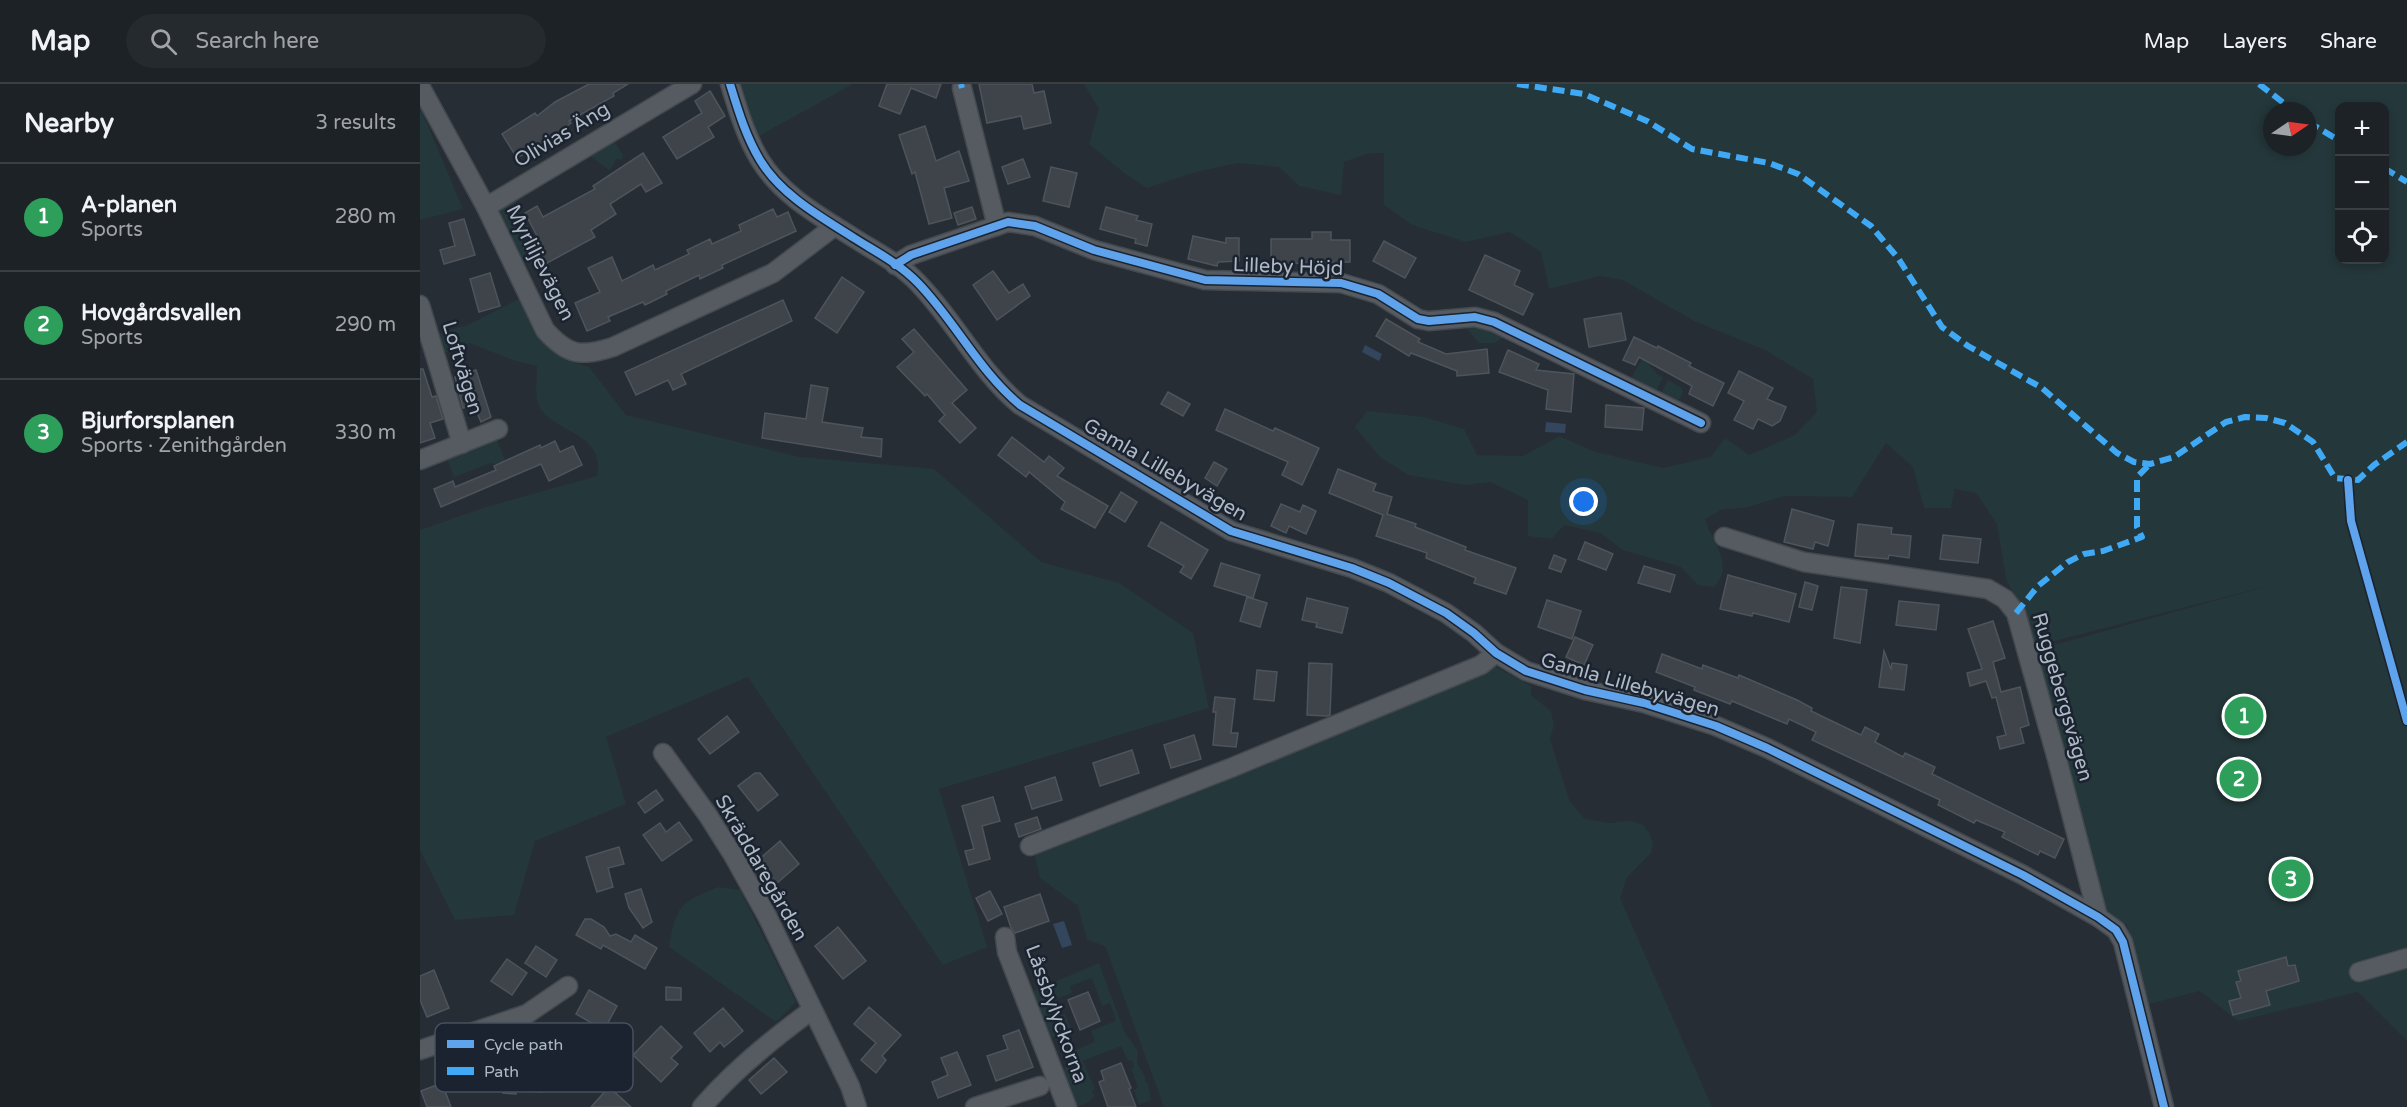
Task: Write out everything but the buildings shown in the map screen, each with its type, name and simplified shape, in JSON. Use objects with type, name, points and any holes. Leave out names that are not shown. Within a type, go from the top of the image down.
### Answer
[{"type":"street","name":"Olivias Äng","points":[[486,207],[692,84]]},
{"type":"street","name":"Gamla Lillebyvägen","points":[[730,84],[743,124],[761,162],[777,181],[794,197],[916,281],[993,378],[1020,405],[1231,531],[1352,568],[1389,583],[1446,613],[1474,633],[1496,653],[1544,679],[1644,704],[1729,730],[2023,875],[2098,917],[2116,930],[2123,942],[2164,1107]]},
{"type":"street","name":"Myrliljevägen","points":[[420,86],[486,207],[545,330],[567,350],[593,353],[613,347],[758,281],[799,254],[835,226]]},
{"type":"street","points":[[962,88],[997,226]]},
{"type":"street","name":"Lilleby Höjd","points":[[895,265],[911,255],[997,226],[1017,222],[1035,226],[1094,250],[1205,280],[1341,284],[1378,294],[1418,319],[1430,321],[1474,317],[1494,322],[1701,423]]},
{"type":"street","name":"Loftvägen","points":[[420,305],[462,444]]},
{"type":"street","name":"Loftvägen","points":[[420,460],[498,429]]},
{"type":"street","name":"Ruggebergsvägen","points":[[1724,537],[1804,562],[1988,589],[2005,599],[2016,613],[2098,917]]},
{"type":"street","points":[[1030,846],[1242,763],[1481,665],[1496,653]]},
{"type":"street","name":"Skräddaregården","points":[[663,753],[707,814],[767,916],[850,1086],[857,1107]]},
{"type":"street","name":"Låssbylyckorna","points":[[1005,937],[1007,952],[1067,1107]]},
{"type":"street","points":[[2359,972],[2407,958]]},
{"type":"street","points":[[500,1023],[527,1014],[568,986]]},
{"type":"street","points":[[702,1107],[730,1076],[766,1044],[812,1010]]},
{"type":"street","points":[[420,1050],[435,1045]]},
{"type":"street","points":[[975,1107],[1040,1086]]},
{"type":"shaded area","points":[[739,84],[853,84],[757,137]]},
{"type":"shaded area","points":[[1084,84],[2407,84],[2407,1041],[2358,992],[2238,1021],[2200,991],[2149,1004],[2127,925],[2104,908],[2036,650],[2268,586],[2035,646],[2006,578],[1997,524],[1976,493],[1955,489],[1951,508],[1924,508],[1913,467],[1886,443],[1852,497],[1784,496],[1745,508],[1723,509],[1705,519],[1722,562],[1723,571],[1714,587],[1698,585],[1681,567],[1623,550],[1600,533],[1564,525],[1552,539],[1528,536],[1528,500],[1490,482],[1465,485],[1408,475],[1380,457],[1355,427],[1367,411],[1424,417],[1464,429],[1477,455],[1523,456],[1559,436],[1596,452],[1663,468],[1711,457],[1725,438],[1749,455],[1795,435],[1817,412],[1813,379],[1765,350],[1694,321],[1623,280],[1600,276],[1549,289],[1541,252],[1510,232],[1466,242],[1412,225],[1384,205],[1384,153],[1367,154],[1344,162],[1341,195],[1299,186],[1279,167],[1237,163],[1193,173],[1147,188],[1124,173],[1089,144],[1099,109]]},
{"type":"shaded area","points":[[420,107],[463,209],[420,220]]},
{"type":"shaded area","points":[[611,136],[623,155],[622,160],[616,159],[609,170],[585,152]]},
{"type":"shaded area","points":[[513,198],[530,231],[520,236],[525,248],[525,256],[519,266],[497,216],[500,206]]},
{"type":"shaded area","points":[[521,298],[539,338],[568,361],[589,367],[626,415],[800,457],[934,469],[1041,562],[1119,583],[1193,633],[1209,708],[939,789],[987,947],[943,965],[748,677],[606,737],[626,804],[535,841],[514,915],[455,920],[420,850],[420,530],[486,507],[597,476],[597,460],[593,449],[584,440],[542,411],[536,396],[537,366],[516,361],[469,343],[456,351],[442,353],[437,334],[468,325]]},
{"type":"shaded area","points":[[1465,321],[1489,326],[1490,332],[1496,334],[1498,330],[1505,337],[1494,343],[1479,343],[1467,329]]},
{"type":"shaded area","points":[[1643,357],[1663,378],[1656,391],[1631,378]]},
{"type":"shaded area","points":[[1668,380],[1681,387],[1683,392],[1679,400],[1661,394]]},
{"type":"shaded area","points":[[496,437],[506,463],[499,466],[491,463],[454,477],[446,457]]},
{"type":"shaded area","points":[[1496,667],[1531,686],[1531,695],[1551,711],[1554,725],[1550,739],[1570,802],[1585,819],[1609,823],[1631,821],[1643,825],[1650,834],[1653,844],[1651,853],[1627,877],[1620,898],[1712,1107],[1164,1107],[1105,946],[1087,940],[1078,906],[1040,878],[1034,852]]},
{"type":"shaded area","points":[[719,887],[740,890],[796,1002],[776,1022],[669,947],[674,922],[682,907],[696,897]]},
{"type":"shaded area","points":[[1099,963],[1124,1031],[1138,1051],[1137,1063],[1145,1077],[1145,1082],[1148,1083],[1151,1100],[1139,1105],[1134,1090],[1138,1088],[1131,1068],[1134,1067],[1132,1060],[1128,1061],[1121,1046],[1083,1061],[1095,1089],[1092,1091],[1094,1096],[1089,1102],[1077,1107],[1062,1070],[1071,1065],[1073,1060],[1070,1054],[1095,1042],[1091,1031],[1116,1021],[1110,1003],[1102,1006],[1092,978],[1070,986],[1072,993],[1056,999],[1071,1029],[1047,1040],[1029,993]]},
{"type":"water","points":[[1365,345],[1382,354],[1379,361],[1362,352]]},
{"type":"water","points":[[1546,422],[1566,424],[1565,433],[1545,432]]},
{"type":"water","points":[[1064,921],[1072,945],[1062,948],[1053,924]]},
{"type":"marked path","points":[[961,84],[962,88]]},
{"type":"marked path","points":[[1517,84],[1584,94],[1647,121],[1692,149],[1769,163],[1798,174],[1871,226],[1898,258],[1942,327],[1968,346],[2042,388],[2117,453],[2134,462],[2150,464],[2174,457],[2226,422],[2245,417],[2266,418],[2285,423],[2313,442],[2335,478],[2358,480],[2374,465],[2407,442]]},
{"type":"marked path","points":[[2259,84],[2282,102]]},
{"type":"marked path","points":[[2317,127],[2335,138]]},
{"type":"marked path","points":[[2389,171],[2407,182]]},
{"type":"marked path","points":[[2016,613],[2038,586],[2068,562],[2084,554],[2103,551],[2142,537],[2137,527],[2137,477],[2150,464]]},
{"type":"cycle path","points":[[730,84],[751,142],[769,173],[790,195],[911,276],[944,313],[992,377],[1020,405],[1231,531],[1352,568],[1389,583],[1446,613],[1474,633],[1496,653],[1526,671],[1585,690],[1644,703],[1716,726],[1767,748],[2023,875],[2098,917],[2116,930],[2123,942],[2164,1107]]},
{"type":"cycle path","points":[[895,265],[911,255],[1008,222],[1035,226],[1094,250],[1205,280],[1341,283],[1378,294],[1418,319],[1429,321],[1475,317],[1494,322],[1701,423]]},
{"type":"cycle path","points":[[2348,480],[2351,521],[2407,721]]},
{"type":"place","name":"A-planen","points":[[2244,716]]},
{"type":"place","name":"Hovgårdsvallen","points":[[2239,779]]},
{"type":"place","name":"Bjurforsplanen","points":[[2291,879]]}]
